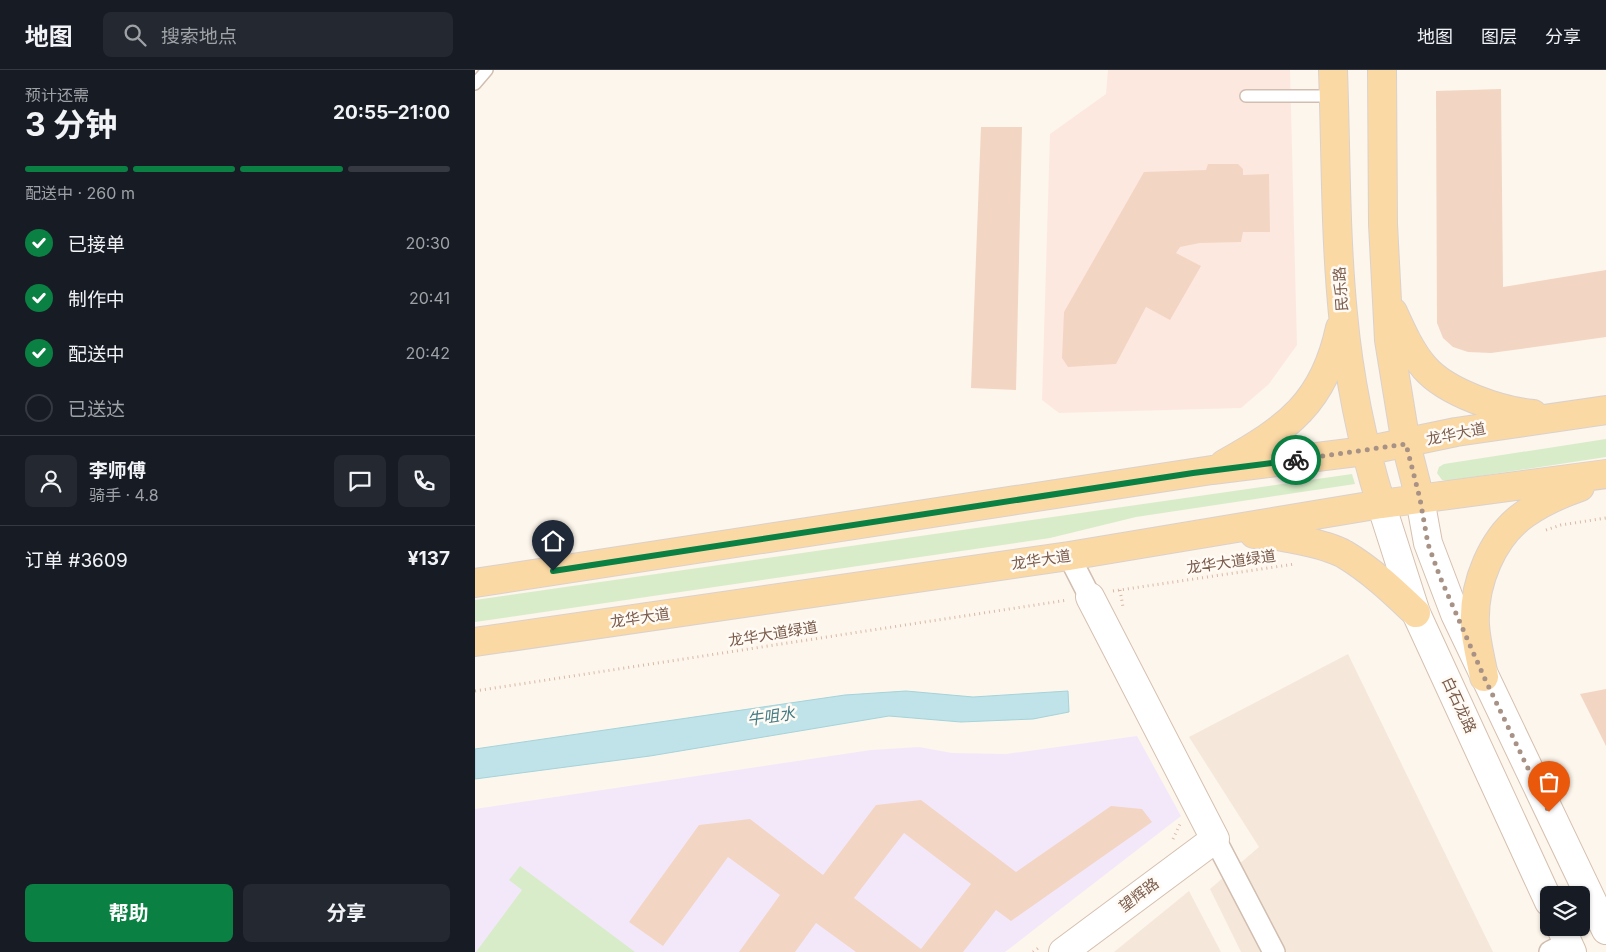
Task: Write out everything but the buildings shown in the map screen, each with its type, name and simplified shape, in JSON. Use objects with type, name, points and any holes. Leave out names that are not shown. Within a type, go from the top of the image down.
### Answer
[{"type":"main road","points":[[1382,70],[1383,224],[1389,340],[1406,444],[1433,559],[1455,614],[1484,677],[1606,930]]},
{"type":"main road","name":"民乐路","points":[[1334,83],[1343,315],[1353,391],[1365,451],[1381,504]]},
{"type":"main road","points":[[1388,302],[1408,344],[1426,370],[1447,385],[1499,407],[1529,413],[1565,416]]},
{"type":"main road","points":[[1212,470],[1273,433],[1308,404],[1324,379],[1334,355],[1343,315]]},
{"type":"main road","name":"龙华大道","points":[[475,583],[1212,470],[1365,451],[1406,444],[1456,432],[1606,410]]},
{"type":"main road","points":[[1484,677],[1475,624],[1477,599],[1482,573],[1504,533],[1524,515],[1551,498],[1606,475]]},
{"type":"main road","name":"龙华大道","points":[[475,642],[1069,556],[1381,504],[1606,475]]},
{"type":"main road","name":"白石龙路","points":[[1381,504],[1416,613],[1542,886]]},
{"type":"main road","points":[[1207,533],[1263,534],[1343,553],[1378,577],[1416,613]]},
{"type":"main road","points":[[1087,598],[1215,838]]},
{"type":"main road","name":"望辉路","points":[[1056,946],[1215,838]]},
{"type":"street","points":[[1069,556],[1087,598]]},
{"type":"street","points":[[1215,838],[1274,952]]},
{"type":"lane","points":[[475,84],[487,70]]},
{"type":"lane","points":[[1247,96],[1334,83]]},
{"type":"path","points":[[1542,532],[1561,525],[1606,518]]},
{"type":"path","name":"龙华大道绿道","points":[[475,690],[1300,564]]},
{"type":"path","points":[[1061,601],[1087,598]]},
{"type":"path","points":[[1169,846],[1177,833],[1183,816]]},
{"type":"path","points":[[1033,952],[1056,946]]},
{"type":"shaded area","points":[[1108,70],[1290,70],[1297,345],[1269,384],[1241,408],[1059,413],[1042,400],[1050,134],[1106,94]]},
{"type":"shaded area","points":[[1348,654],[1493,952],[1241,952],[1210,889],[1259,847],[1189,737]]},
{"type":"shaded area","points":[[1137,736],[1181,816],[1005,952],[475,952],[475,809],[871,750],[919,747],[952,753],[1006,754]]},
{"type":"shaded area","points":[[1189,891],[1221,952],[1114,952]]},
{"type":"green space","points":[[1606,439],[1606,457],[1447,481],[1442,480],[1437,473],[1439,467],[1444,464]]},
{"type":"green space","points":[[1352,474],[1355,484],[1136,517],[1050,538],[475,622],[475,600]]},
{"type":"green space","points":[[520,866],[635,952],[476,952],[522,890],[509,880]]},
{"type":"water","name":"牛咀水","points":[[906,691],[973,697],[1068,691],[1069,712],[1033,719],[961,722],[889,716],[650,756],[475,779],[475,749],[845,695]]},
{"type":"way so far","points":[[1296,460],[1406,444],[1433,559],[1455,614],[1549,812]]},
{"type":"route","points":[[553,571],[1212,470],[1296,460]]}]
